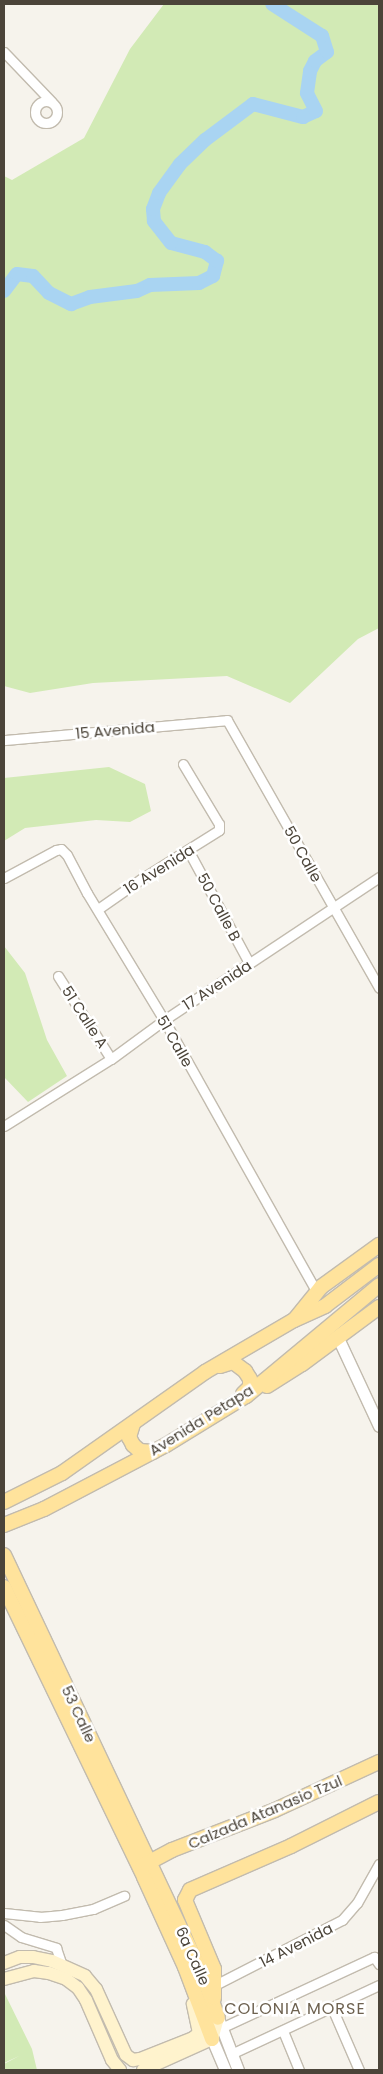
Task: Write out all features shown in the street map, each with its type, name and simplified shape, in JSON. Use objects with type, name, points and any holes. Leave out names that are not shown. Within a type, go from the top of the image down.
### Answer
[{"type":"main road","points":[[294,1320],[316,1291],[379,1245]]},
{"type":"main road","points":[[329,1301],[332,1289],[379,1254]]},
{"type":"main road","points":[[4,1502],[40,1486],[62,1473],[205,1372],[294,1320],[324,1306],[379,1265]]},
{"type":"main road","name":"Avenida Petapa","points":[[4,1525],[44,1509],[153,1452],[246,1396],[379,1284]]},
{"type":"main road","points":[[342,1319],[354,1317],[379,1295]]},
{"type":"main road","points":[[246,1396],[257,1392],[338,1338],[379,1307]]},
{"type":"main road","points":[[205,1372],[233,1362],[245,1371],[250,1379],[250,1386],[230,1406]]},
{"type":"main road","points":[[133,1424],[129,1437],[133,1445],[140,1452],[153,1452]]},
{"type":"main road","name":"53 Calle","points":[[4,1555],[130,1821],[147,1870]]},
{"type":"main road","name":"53 Calle","points":[[4,1587],[147,1870]]},
{"type":"main road","name":"Calzada Atanasio Tzul","points":[[147,1870],[172,1850],[275,1810],[379,1762]]},
{"type":"main road","points":[[135,2065],[212,2039],[218,2018],[214,1969],[186,1906],[185,1900],[190,1890],[291,1846],[379,1802]]},
{"type":"main road","points":[[130,1821],[152,1848],[172,1850]]},
{"type":"main road","name":"6a Calle","points":[[147,1870],[204,1978],[218,2018]]},
{"type":"main road","name":"6a Calle","points":[[156,1889],[212,2039]]},
{"type":"main road","points":[[4,1963],[20,1957],[33,1957],[62,1965],[85,1976],[96,1989],[126,2055],[135,2065]]},
{"type":"main road","points":[[135,2065],[193,2038],[198,2033],[196,2012],[182,1973],[186,1967]]},
{"type":"main road","points":[[4,1979],[34,1971],[49,1973],[66,1979],[78,1988],[86,2000],[112,2060],[120,2070]]},
{"type":"street","points":[[4,52],[52,102]]},
{"type":"street","name":"15 Avenida","points":[[4,740],[227,720]]},
{"type":"street","name":"50 Calle","points":[[227,720],[379,988]]},
{"type":"street","name":"16 Avenida","points":[[98,909],[141,878],[220,828],[183,764]]},
{"type":"street","name":"51 Calle","points":[[4,878],[60,849],[67,855],[164,1020],[316,1291]]},
{"type":"street","name":"50 Calle B","points":[[188,850],[250,963]]},
{"type":"street","name":"17 Avenida","points":[[4,1126],[111,1058],[164,1020],[379,877]]},
{"type":"street","name":"51 Calle A","points":[[58,976],[111,1058]]},
{"type":"street","points":[[338,1338],[379,1426]]},
{"type":"street","name":"14 Avenida","points":[[214,1986],[342,1920],[357,1903],[379,1864]]},
{"type":"street","points":[[4,1913],[40,1917],[62,1915],[93,1908],[124,1896]]},
{"type":"street","points":[[4,1925],[21,1937],[56,1948],[62,1965]]},
{"type":"street","points":[[218,2018],[377,1960]]},
{"type":"street","points":[[231,2054],[379,1985]]},
{"type":"street","points":[[332,2008],[359,2070]]},
{"type":"street","name":"6a Calle","points":[[218,2018],[238,2070]]},
{"type":"street","points":[[283,2031],[298,2070]]},
{"type":"street","name":"6a Calle","points":[[212,2039],[225,2070]]},
{"type":"green space","points":[[164,4],[379,4],[379,628],[358,639],[290,703],[227,676],[93,683],[30,693],[4,686],[4,176],[12,180],[84,138],[130,49]]},
{"type":"green space","points":[[109,767],[145,784],[151,811],[130,822],[96,820],[25,828],[4,841],[4,778]]},
{"type":"green space","points":[[4,946],[25,973],[47,1040],[67,1076],[28,1102],[4,1077]]},
{"type":"green space","points":[[4,1992],[32,2049],[37,2070],[4,2070],[4,2064],[19,2056],[4,2063]]},
{"type":"waterway","points":[[4,291],[17,274],[33,276],[49,293],[71,304],[90,297],[137,291],[150,285],[199,283],[213,276],[217,261],[205,252],[171,243],[154,221],[153,209],[159,193],[180,164],[205,140],[253,104],[303,117],[316,111],[307,93],[310,71],[315,61],[327,52],[322,36],[272,4]]},
{"type":"district","name":"COLONIA MORSE","points":[[295,2009]]}]
